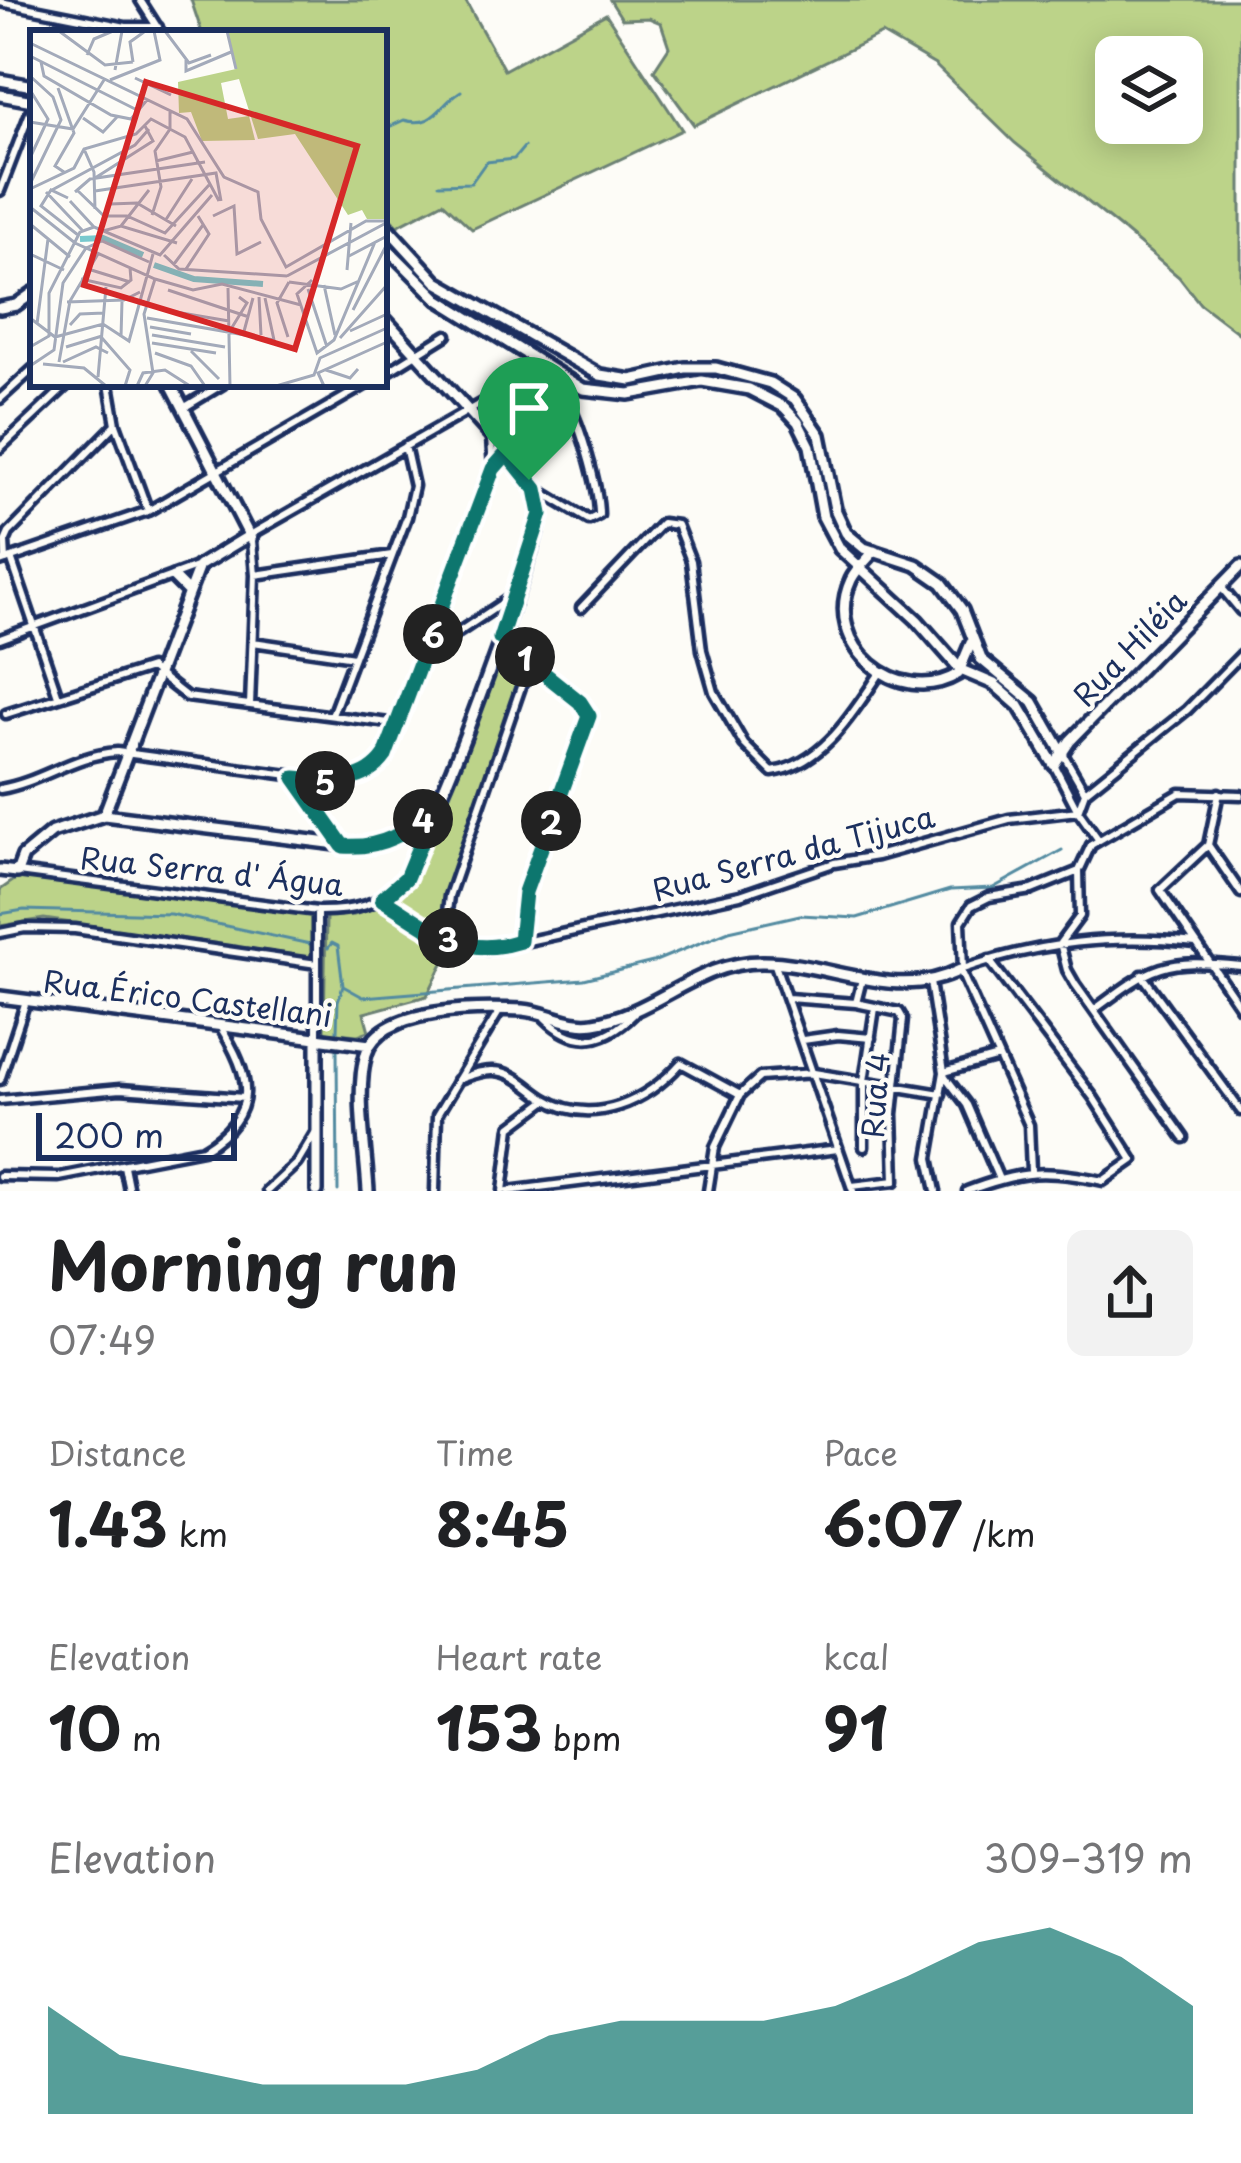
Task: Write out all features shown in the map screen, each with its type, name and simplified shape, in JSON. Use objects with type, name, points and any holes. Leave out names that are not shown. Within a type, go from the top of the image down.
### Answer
[{"type":"street","points":[[140,0],[159,30]]},
{"type":"street","points":[[0,2],[159,30]]},
{"type":"street","points":[[0,80],[30,85]]},
{"type":"street","points":[[0,95],[30,102]]},
{"type":"street","points":[[0,191],[30,111]]},
{"type":"street","points":[[387,228],[420,266],[458,296],[608,378],[631,380],[685,368],[716,368],[780,388],[806,410],[817,428],[835,509],[846,533],[874,551],[935,577],[962,610],[986,664],[1033,702],[1085,792]]},
{"type":"street","points":[[387,248],[439,299],[584,388],[629,394],[703,381],[730,383],[772,399],[793,415],[807,436],[823,517],[840,549],[917,620],[961,670],[994,684],[1019,706],[1098,839]]},
{"type":"street","points":[[0,308],[30,295]]},
{"type":"street","points":[[0,639],[199,566],[404,445],[466,410],[529,376],[546,380],[563,395],[576,422],[599,515],[589,520],[536,489],[507,453],[466,410],[387,322]]},
{"type":"street","points":[[387,372],[447,335]]},
{"type":"street","points":[[0,399],[30,372]]},
{"type":"street","points":[[0,448],[65,387]]},
{"type":"street","points":[[110,387],[116,424],[148,511]]},
{"type":"street","points":[[172,387],[251,538],[255,575],[250,706]]},
{"type":"street","points":[[182,409],[218,387]]},
{"type":"street","points":[[6,560],[148,511],[362,387]]},
{"type":"street","points":[[58,697],[37,626],[6,560],[9,533],[116,424]]},
{"type":"street","points":[[490,435],[493,469]]},
{"type":"street","points":[[332,715],[412,499],[412,474],[404,445]]},
{"type":"street","points":[[0,788],[23,784],[82,756],[128,754],[334,782],[364,775],[385,756],[493,469],[507,453]]},
{"type":"street","points":[[17,872],[23,856],[52,832],[104,815],[343,846],[361,847],[400,836],[435,808],[540,526],[536,489]]},
{"type":"street","points":[[581,608],[662,523],[676,525],[691,561],[702,650],[714,692],[744,744],[772,772],[803,760],[830,739],[880,673]]},
{"type":"street","points":[[874,551],[851,578],[845,601],[848,629],[859,653],[880,673],[922,684],[947,680],[961,670],[972,641]]},
{"type":"street","points":[[255,575],[392,555]]},
{"type":"street","points":[[104,815],[199,566]]},
{"type":"street","name":"Rua Hiléia","points":[[1054,765],[1241,566]]},
{"type":"street","points":[[173,577],[188,592]]},
{"type":"street","points":[[1221,587],[1241,610]]},
{"type":"street","points":[[426,654],[516,595]]},
{"type":"street","points":[[500,638],[580,702],[589,716],[525,892],[520,941]]},
{"type":"street","points":[[253,642],[353,657]]},
{"type":"street","points":[[1078,811],[1085,792],[1187,710],[1241,655]]},
{"type":"street","points":[[6,714],[139,669],[157,671],[187,697],[397,724]]},
{"type":"street","points":[[454,941],[448,924],[449,896],[522,683],[530,673],[542,674]]},
{"type":"street","points":[[295,778],[343,846]]},
{"type":"street","points":[[1219,793],[1208,845],[1160,890],[1241,1008]]},
{"type":"street","points":[[1184,1138],[1067,970],[1060,943],[1083,906],[1079,871],[1090,844],[1180,794],[1241,795]]},
{"type":"street","name":"Rua Serra d' Água","points":[[0,870],[317,911],[361,908],[382,899],[406,878],[435,808]]},
{"type":"street","name":"Rua Serra da Tijuca","points":[[454,941],[487,950],[740,895],[834,863],[877,856],[1009,819],[1078,811]]},
{"type":"street","points":[[1208,845],[1241,893]]},
{"type":"street","points":[[1031,1171],[1029,1125],[962,969],[962,914],[981,899],[1032,890],[1079,871]]},
{"type":"street","points":[[382,899],[454,941]]},
{"type":"street","points":[[317,911],[317,1191]]},
{"type":"street","points":[[0,934],[25,928],[75,929],[317,964]]},
{"type":"street","points":[[368,1191],[363,1088],[370,1045],[388,1026],[414,1016],[522,1010],[582,1024],[634,1014],[720,967],[774,962],[892,983],[930,981],[989,960],[1060,943],[1141,937],[1196,943]]},
{"type":"street","points":[[967,1191],[1031,1171],[1067,1172],[1103,1181],[1133,1160],[1093,1097],[989,960]]},
{"type":"street","points":[[774,962],[852,1189]]},
{"type":"street","points":[[1094,1010],[1142,975],[1168,964],[1241,966]]},
{"type":"street","points":[[1142,975],[1241,1112]]},
{"type":"street","points":[[856,1003],[862,979]]},
{"type":"street","points":[[930,981],[944,1073],[929,1158],[936,1191]]},
{"type":"street","name":"Rua Érico Castellani","points":[[0,997],[370,1045]]},
{"type":"street","points":[[788,998],[875,1007],[864,1081],[864,1148]]},
{"type":"street","points":[[0,1080],[26,1000]]},
{"type":"street","name":"Rua 4","points":[[852,1189],[895,1181],[893,1114],[903,1019],[899,1012],[875,1007]]},
{"type":"street","points":[[435,1191],[435,1127],[442,1104],[499,1012]]},
{"type":"street","points":[[0,1176],[41,1179],[203,1149],[230,1130],[244,1099],[245,1075],[219,1025]]},
{"type":"street","points":[[803,1040],[838,1035],[872,1038]]},
{"type":"street","points":[[944,1073],[998,1057]]},
{"type":"street","points":[[457,1080],[483,1071],[501,1071],[547,1100],[604,1110],[655,1089],[681,1063],[740,1095]]},
{"type":"street","points":[[708,1191],[710,1166],[740,1095],[760,1077],[814,1073],[941,1094]]},
{"type":"street","points":[[944,1073],[967,1105],[998,1178]]},
{"type":"street","points":[[0,1100],[120,1089],[244,1099]]},
{"type":"street","points":[[547,1100],[511,1127],[505,1191],[838,1150]]},
{"type":"street","points":[[267,1191],[297,1162],[314,1132]]},
{"type":"street","points":[[124,1166],[129,1191]]},
{"type":"green space","points":[[191,0],[465,0],[504,70],[606,14],[682,130],[472,229],[443,202],[397,226],[387,214],[387,30],[201,30]]},
{"type":"green space","points":[[610,0],[1241,0],[1241,335],[1200,304],[1179,277],[1015,143],[935,65],[882,34],[694,125],[654,70],[669,47],[661,23],[649,18],[622,19]]},
{"type":"green space","points":[[501,645],[518,661],[521,676],[445,892],[445,929],[391,900],[418,867]]},
{"type":"green space","points":[[20,876],[308,912],[315,917],[315,952],[308,957],[44,919],[0,926],[0,890]]},
{"type":"green space","points":[[380,906],[451,947],[427,996],[364,1013],[369,1031],[358,1035],[324,1032],[326,917],[354,915]]},
{"type":"waterway","points":[[389,127],[404,120],[430,118],[461,91]]},
{"type":"waterway","points":[[439,184],[471,183],[486,162],[514,159],[524,147]]},
{"type":"waterway","points":[[328,948],[332,943],[338,946],[343,986],[363,997],[584,979],[653,962],[729,931],[800,915],[857,918],[950,890],[993,888],[1062,850]]},
{"type":"waterway","points":[[0,914],[24,910],[170,914],[310,944]]},
{"type":"waterway","points":[[337,1031],[343,986]]},
{"type":"waterway","points":[[337,1049],[338,1191]]},
{"type":"route","points":[[507,453],[529,480],[540,502],[540,526],[500,638],[580,702],[589,716],[525,892],[520,941],[487,950],[457,943],[382,899],[406,878],[435,808],[400,836],[379,844],[343,846],[295,778],[352,780],[385,756],[493,469],[507,453]]}]
